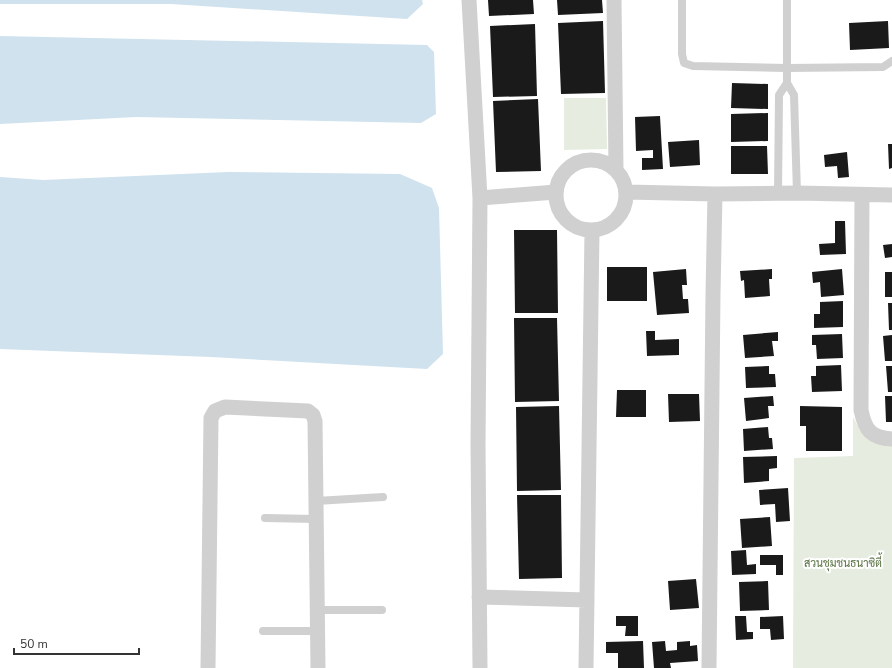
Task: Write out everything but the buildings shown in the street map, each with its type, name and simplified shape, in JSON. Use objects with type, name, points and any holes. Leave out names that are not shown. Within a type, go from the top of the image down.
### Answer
[{"type":"street","points":[[469,0],[480,198],[478,444],[480,668]]},
{"type":"street","points":[[614,0],[616,169]]},
{"type":"street","points":[[591,160],[604,162],[616,169],[623,180],[627,192],[626,204],[621,215],[614,224],[603,229],[592,231],[580,229],[570,224],[562,215],[557,204],[556,192],[559,180],[567,169],[578,162],[591,160]]},
{"type":"street","points":[[480,198],[556,192]]},
{"type":"street","points":[[627,192],[892,195]]},
{"type":"street","points":[[709,668],[712,308],[715,194]]},
{"type":"street","points":[[862,195],[861,410],[863,421],[869,431],[881,438],[892,439]]},
{"type":"street","points":[[586,668],[592,231]]},
{"type":"street","points":[[208,668],[211,418],[215,411],[226,407],[308,412],[313,415],[315,421],[318,668]]},
{"type":"street","points":[[479,597],[587,600]]},
{"type":"lane","points":[[682,0],[682,54],[684,62],[693,66],[787,68],[883,67],[892,61]]},
{"type":"lane","points":[[787,0],[787,83],[794,95],[797,193]]},
{"type":"lane","points":[[778,194],[779,95],[787,83]]},
{"type":"lane","points":[[316,501],[383,497]]},
{"type":"lane","points":[[265,518],[316,518]]},
{"type":"lane","points":[[317,610],[382,610]]},
{"type":"lane","points":[[263,631],[318,632]]},
{"type":"green space","points":[[564,98],[606,98],[607,149],[564,150]]},
{"type":"green space","name":"สวนชุมชนธนาซิตี้","points":[[853,417],[860,430],[892,443],[892,668],[793,668],[794,458],[853,456]]},
{"type":"water","points":[[0,0],[422,0],[423,4],[407,19],[171,4],[0,4]]},
{"type":"water","points":[[0,36],[427,45],[434,52],[436,114],[421,123],[136,117],[0,124]]},
{"type":"water","points":[[228,172],[400,174],[432,188],[439,208],[443,354],[427,369],[211,357],[0,349],[0,177],[43,180]]}]
